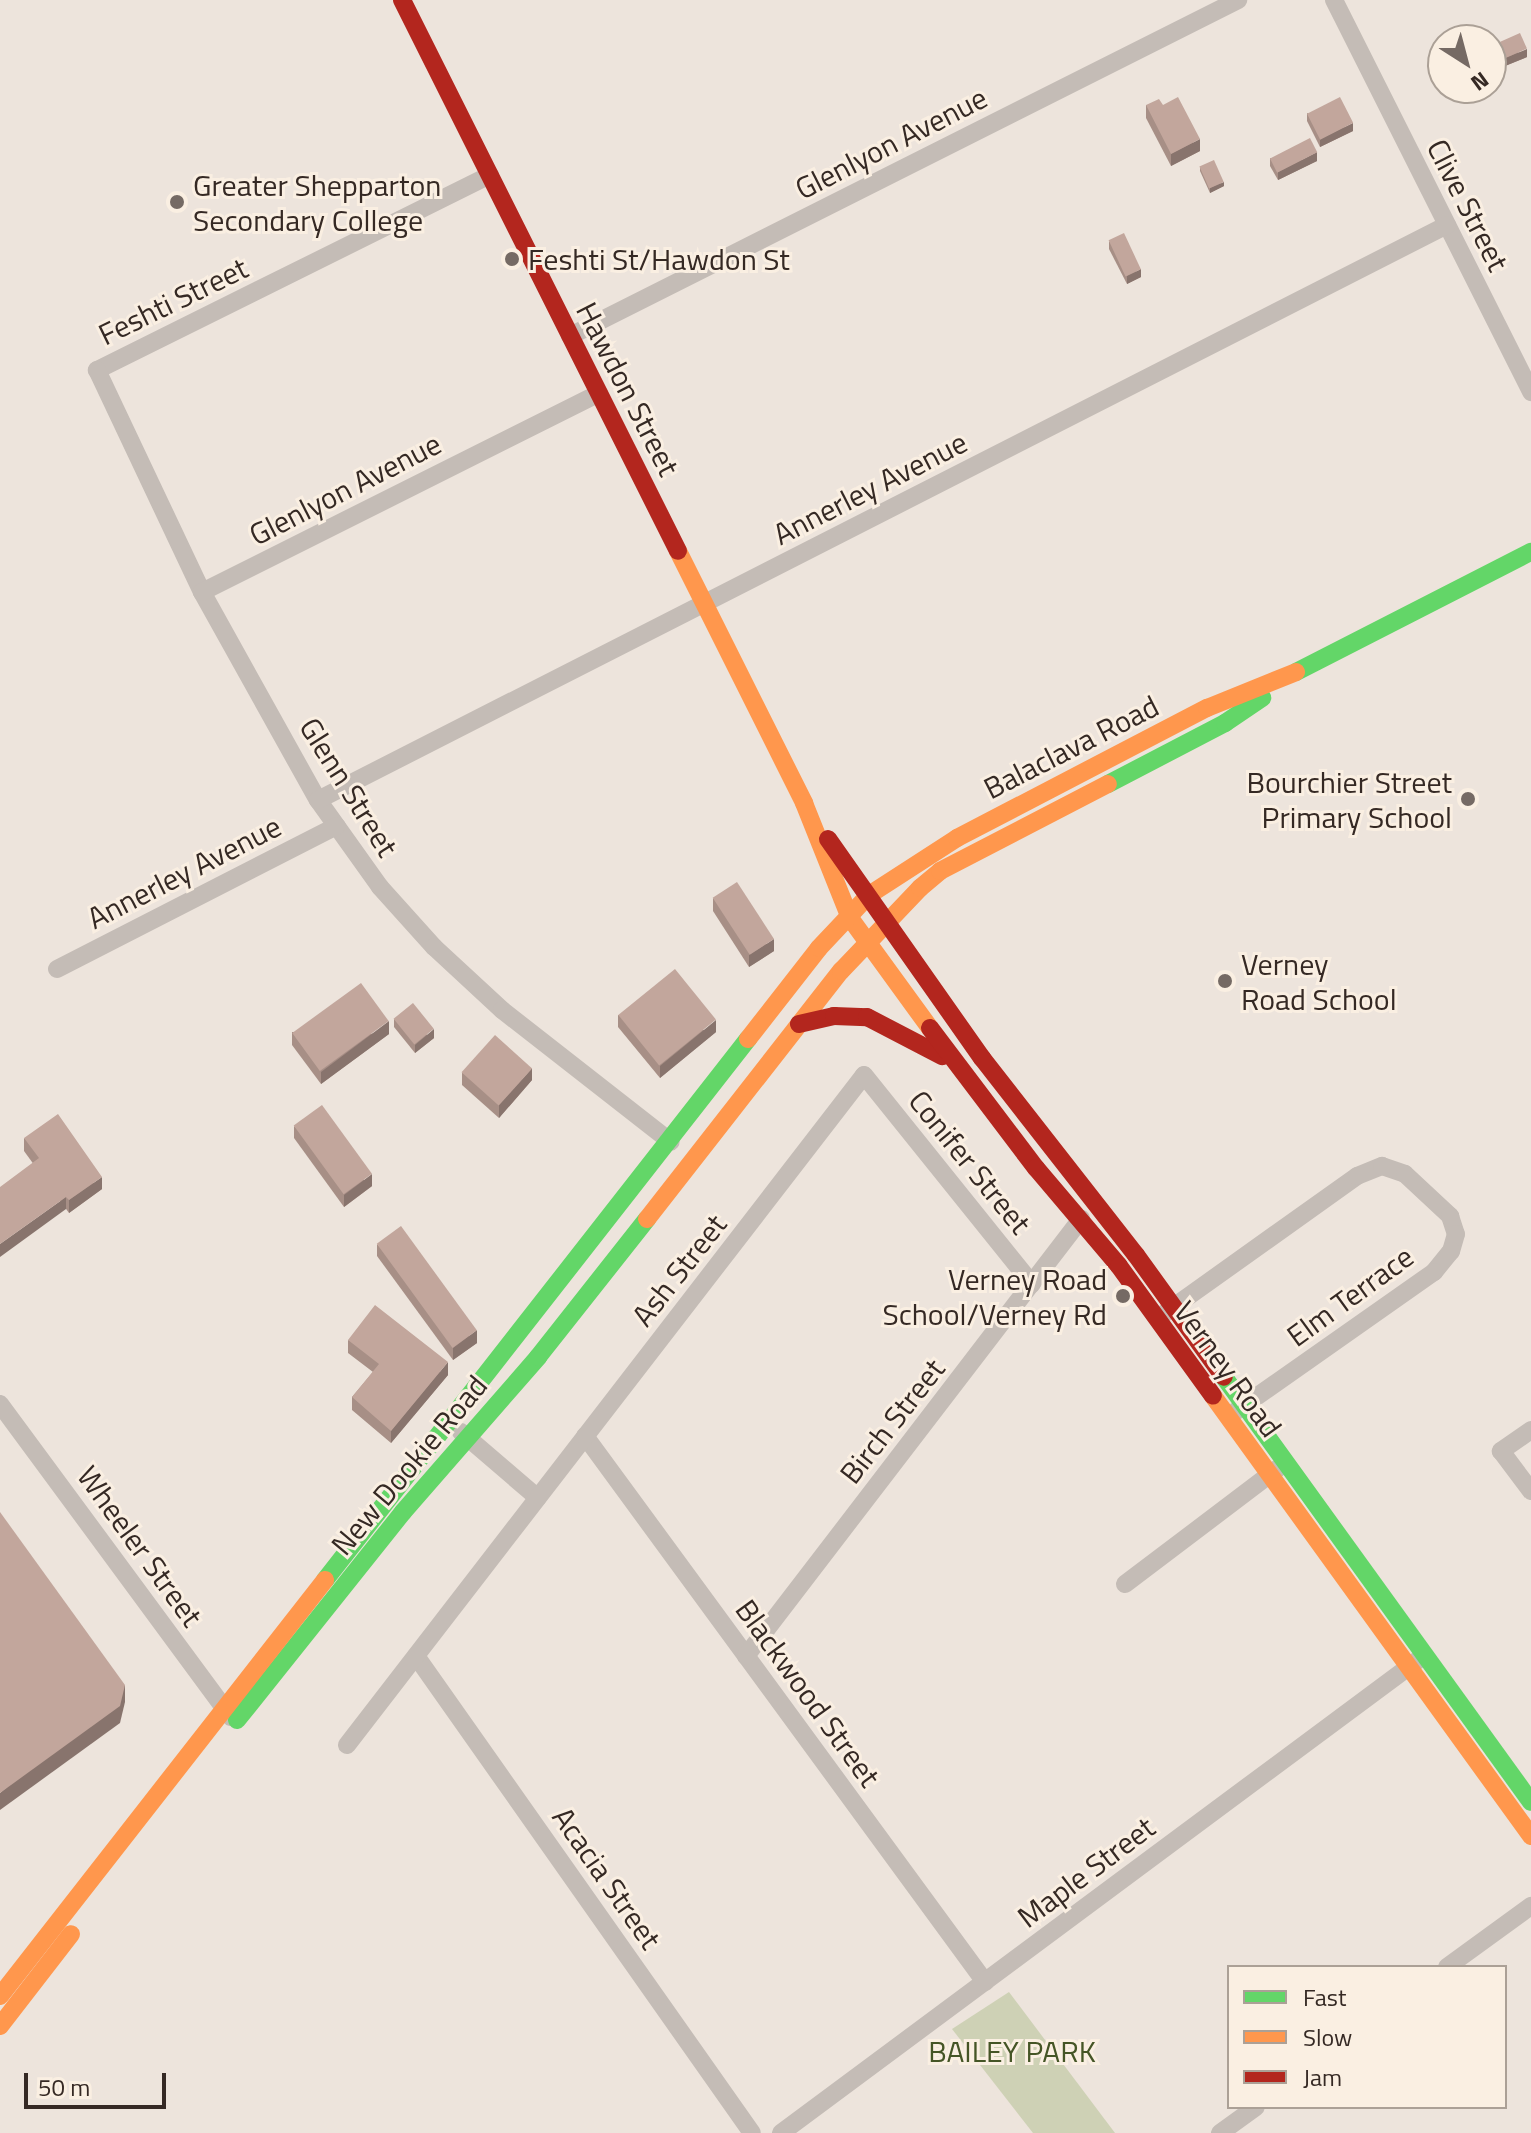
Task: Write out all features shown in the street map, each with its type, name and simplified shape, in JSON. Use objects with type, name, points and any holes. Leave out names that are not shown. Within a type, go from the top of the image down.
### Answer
[{"type":"main road","name":"Hawdon Street","points":[[402,0],[804,803],[850,918],[867,945]]},
{"type":"main road","name":"Balaclava Road","points":[[850,918],[869,895],[925,857],[1026,801],[1207,708],[1308,667],[1531,552]]},
{"type":"main road","name":"Balaclava Road","points":[[867,945],[940,871],[1225,723],[1308,667]]},
{"type":"main road","name":"Hawdon Street","points":[[804,803],[889,921]]},
{"type":"main road","name":"New Dookie Road","points":[[0,2026],[448,1422],[671,1142],[819,948],[850,918]]},
{"type":"main road","name":"Verney Road","points":[[889,921],[982,1058],[1173,1308],[1531,1802]]},
{"type":"main road","name":"Verney Road","points":[[867,945],[1036,1168],[1081,1219],[1157,1319],[1531,1836]]},
{"type":"main road","name":"New Dookie Road","points":[[0,1996],[229,1714],[469,1439],[635,1237],[799,1024],[867,945]]},
{"type":"main road","points":[[799,1024],[834,1016],[867,1017],[915,1039],[962,1069]]},
{"type":"street","name":"Glenlyon Avenue","points":[[570,336],[1238,0]]},
{"type":"street","name":"Clive Street","points":[[1334,0],[1531,392]]},
{"type":"street","name":"Feshti Street","points":[[97,370],[490,175]]},
{"type":"street","name":"Annerley Avenue","points":[[318,800],[1447,225]]},
{"type":"street","name":"Glenn Street","points":[[97,370],[202,592],[318,800],[380,887],[434,947],[502,1010],[671,1142]]},
{"type":"street","name":"Glenlyon Avenue","points":[[202,592],[599,393]]},
{"type":"street","name":"Annerley Avenue","points":[[57,969],[336,826]]},
{"type":"street","name":"Conifer Street","points":[[864,1075],[1032,1284]]},
{"type":"street","name":"Ash Street","points":[[347,1745],[864,1075]]},
{"type":"street","name":"Elm Terrace","points":[[1157,1319],[1357,1176],[1382,1166],[1405,1174],[1450,1216],[1456,1234],[1451,1251],[1434,1272],[1228,1417]]},
{"type":"street","name":"Birch Street","points":[[746,1656],[1081,1219]]},
{"type":"street","name":"Wheeler Street","points":[[0,1404],[229,1714]]},
{"type":"street","points":[[448,1422],[538,1498]]},
{"type":"street","points":[[1531,1430],[1501,1451],[1531,1491]]},
{"type":"street","name":"Blackwood Street","points":[[585,1436],[985,1982]]},
{"type":"street","points":[[1125,1584],[1286,1463]]},
{"type":"street","name":"Acacia Street","points":[[416,1656],[752,2133]]},
{"type":"street","name":"Maple Street","points":[[781,2133],[1424,1656]]},
{"type":"street","points":[[1450,1965],[1531,1906]]},
{"type":"street","points":[[1220,2133],[1253,2109]]},
{"type":"green space","name":"BAILEY PARK","points":[[1009,1992],[1115,2133],[1033,2133],[952,2029]]},
{"type":"building","points":[[1520,33],[1527,49],[1507,57],[1507,39]]},
{"type":"building","points":[[1178,97],[1200,139],[1171,154],[1146,105],[1159,99],[1163,105]]},
{"type":"building","points":[[1340,97],[1353,123],[1320,140],[1307,114]]},
{"type":"building","points":[[1310,138],[1317,152],[1277,173],[1270,158]]},
{"type":"building","points":[[1214,160],[1224,182],[1209,188],[1199,167]]},
{"type":"building","points":[[1124,233],[1141,269],[1125,276],[1109,240]]},
{"type":"building","points":[[737,882],[774,939],[750,955],[713,898]]},
{"type":"building","points":[[675,969],[716,1020],[659,1065],[618,1015]]},
{"type":"building","points":[[361,983],[389,1021],[320,1071],[292,1033]]},
{"type":"building","points":[[413,1003],[434,1029],[414,1044],[394,1019]]},
{"type":"building","points":[[495,1035],[532,1068],[499,1106],[462,1072]]},
{"type":"building","points":[[322,1105],[372,1174],[344,1194],[294,1126]]},
{"type":"building","points":[[58,1114],[102,1177],[69,1200],[66,1197],[0,1244],[0,1187],[39,1158],[24,1138]]},
{"type":"building","points":[[401,1226],[477,1330],[453,1348],[377,1244]]},
{"type":"building","points":[[375,1305],[448,1362],[391,1431],[352,1397],[379,1364],[348,1340]]},
{"type":"building","points":[[0,1512],[125,1685],[120,1706],[0,1793]]},
{"type":"traffic: fast","points":[[1296,672],[1531,552]]},
{"type":"traffic: fast","points":[[1108,784],[1225,723],[1262,698]]},
{"type":"traffic: fast","points":[[325,1580],[748,1039]]},
{"type":"traffic: fast","points":[[237,1720],[403,1512],[538,1357],[647,1219]]},
{"type":"traffic: fast","points":[[1224,1377],[1531,1802]]},
{"type":"traffic: slow","points":[[678,551],[804,803],[850,918],[930,1028]]},
{"type":"traffic: slow","points":[[748,1039],[819,948],[869,895],[957,838],[1207,708],[1296,672]]},
{"type":"traffic: slow","points":[[647,1219],[841,971],[920,888],[940,871],[1108,784]]},
{"type":"traffic: slow","points":[[1213,1396],[1531,1836]]},
{"type":"traffic: slow","points":[[0,1996],[325,1580]]},
{"type":"traffic: slow","points":[[0,2026],[71,1934]]},
{"type":"traffic: jam","points":[[402,0],[678,551]]},
{"type":"traffic: jam","points":[[828,839],[982,1058],[1136,1255],[1224,1377]]},
{"type":"traffic: jam","points":[[799,1024],[834,1016],[867,1017],[942,1056]]},
{"type":"traffic: jam","points":[[930,1028],[1036,1168],[1119,1266],[1213,1396]]},
{"type":"place","name":"Greater Shepparton Secondary College","points":[[177,202]]},
{"type":"place","name":"Feshti St/Hawdon St","points":[[512,259]]},
{"type":"place","name":"Bourchier Street Primary School","points":[[1468,799]]},
{"type":"place","name":"Verney Road School","points":[[1225,981]]},
{"type":"place","name":"Verney Road School/Verney Rd","points":[[1123,1296]]}]
